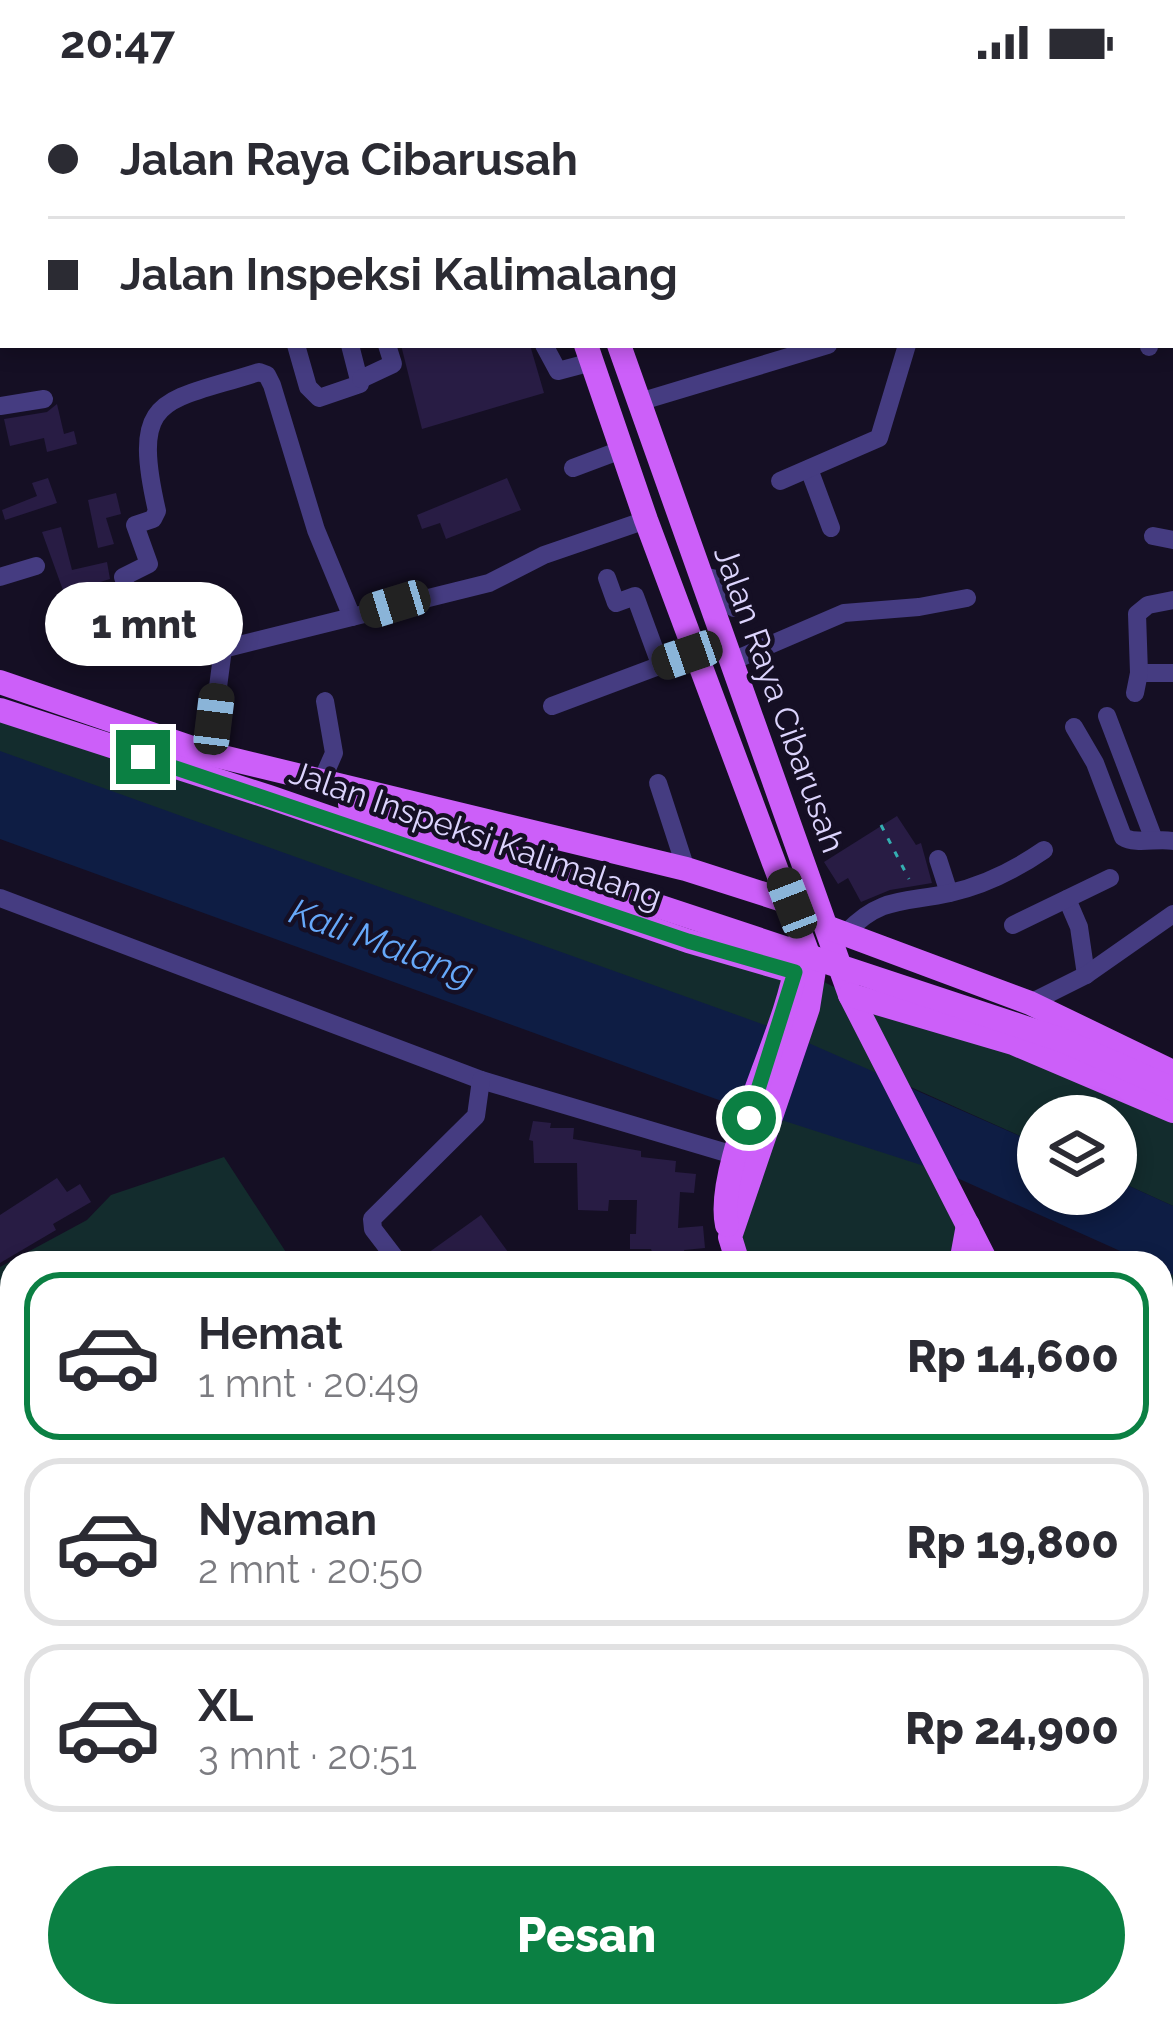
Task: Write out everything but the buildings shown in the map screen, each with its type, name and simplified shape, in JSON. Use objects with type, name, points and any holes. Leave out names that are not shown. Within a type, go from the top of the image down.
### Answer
[{"type":"main road","name":"Jalan Raya Cibarusah","points":[[620,348],[730,662],[838,930],[850,995],[981,1251]]},
{"type":"main road","name":"Jalan Raya Cibarusah","points":[[589,354],[814,970],[757,1128],[730,1237]]},
{"type":"main road","name":"Jalan Inspeksi Kalimalang","points":[[0,682],[207,765],[269,797],[632,923],[795,972]]},
{"type":"main road","name":"Jalan Inspeksi Kalimalang","points":[[0,710],[207,765],[323,778],[464,818],[686,869],[795,912]]},
{"type":"main road","points":[[287,771],[346,802],[1042,1034],[1173,1089]]},
{"type":"main road","points":[[269,797],[346,802]]},
{"type":"main road","name":"Jalan Raya Cibarusah","points":[[795,912],[798,1004]]},
{"type":"main road","points":[[838,930],[1030,1003],[1173,1072]]},
{"type":"main road","points":[[850,995],[1013,1043],[1173,1111]]},
{"type":"main road","points":[[1013,1043],[1030,1003]]},
{"type":"main road","name":"Jalan Raya Cibarusah","points":[[734,1251],[724,1201],[736,1156],[757,1128]]},
{"type":"main road","points":[[963,1251],[968,1225]]},
{"type":"street","points":[[297,348],[315,397],[356,386],[392,364],[388,348]]},
{"type":"street","points":[[351,348],[361,379]]},
{"type":"street","points":[[546,348],[558,371],[589,354]]},
{"type":"street","points":[[780,481],[879,438],[906,348]]},
{"type":"street","points":[[639,401],[790,351]]},
{"type":"street","points":[[142,635],[123,577],[149,565],[135,525],[157,515],[150,451],[153,416],[168,401],[259,372],[272,385],[316,530],[352,617]]},
{"type":"street","points":[[0,406],[44,399]]},
{"type":"street","points":[[573,468],[621,450]]},
{"type":"street","points":[[809,469],[831,529]]},
{"type":"street","points":[[223,649],[490,584],[544,555],[646,520]]},
{"type":"street","points":[[0,577],[36,566]]},
{"type":"street","points":[[699,575],[721,580],[734,608]]},
{"type":"street","points":[[607,578],[616,603],[670,583]]},
{"type":"street","points":[[207,765],[223,649],[212,596]]},
{"type":"street","points":[[635,596],[660,664]]},
{"type":"street","points":[[730,662],[844,613],[967,598]]},
{"type":"street","points":[[1173,600],[1148,604],[1137,614],[1137,683],[1173,673]]},
{"type":"street","points":[[552,706],[696,652]]},
{"type":"street","points":[[323,778],[334,753],[325,701]]},
{"type":"street","points":[[1074,727],[1095,763],[1123,837],[1135,842],[1163,839],[1107,716]]},
{"type":"street","points":[[658,783],[686,869]]},
{"type":"street","points":[[838,930],[876,907],[949,893],[1014,870],[1044,850]]},
{"type":"street","points":[[938,859],[949,893]]},
{"type":"street","points":[[1013,925],[1110,878]]},
{"type":"street","points":[[0,898],[481,1080],[736,1156]]},
{"type":"street","points":[[1067,899],[1078,927],[1086,975]]},
{"type":"street","points":[[1030,1003],[1086,975],[1173,914]]},
{"type":"street","points":[[390,1251],[373,1229],[372,1219],[476,1116],[481,1080]]},
{"type":"path","points":[[880,825],[908,871],[912,899]]},
{"type":"green space","points":[[0,710],[814,977],[850,995],[1128,1095],[1017,1095],[1017,1135],[895,1080],[981,1251],[740,1251],[777,1032],[0,752]]},
{"type":"green space","points":[[1137,1098],[1173,1111],[1173,1206],[1137,1190]]},
{"type":"green space","points":[[224,1157],[285,1251],[30,1251],[87,1220],[111,1195]]},
{"type":"water","name":"Kali Malang","points":[[0,751],[779,1030],[1017,1135],[1017,1205],[946,1173],[716,1099],[0,839]]},
{"type":"water","points":[[1137,1190],[1173,1206],[1173,1251],[1120,1251],[1040,1215],[1137,1215]]},
{"type":"route","points":[[143,757],[688,941],[795,972],[749,1118]]}]
